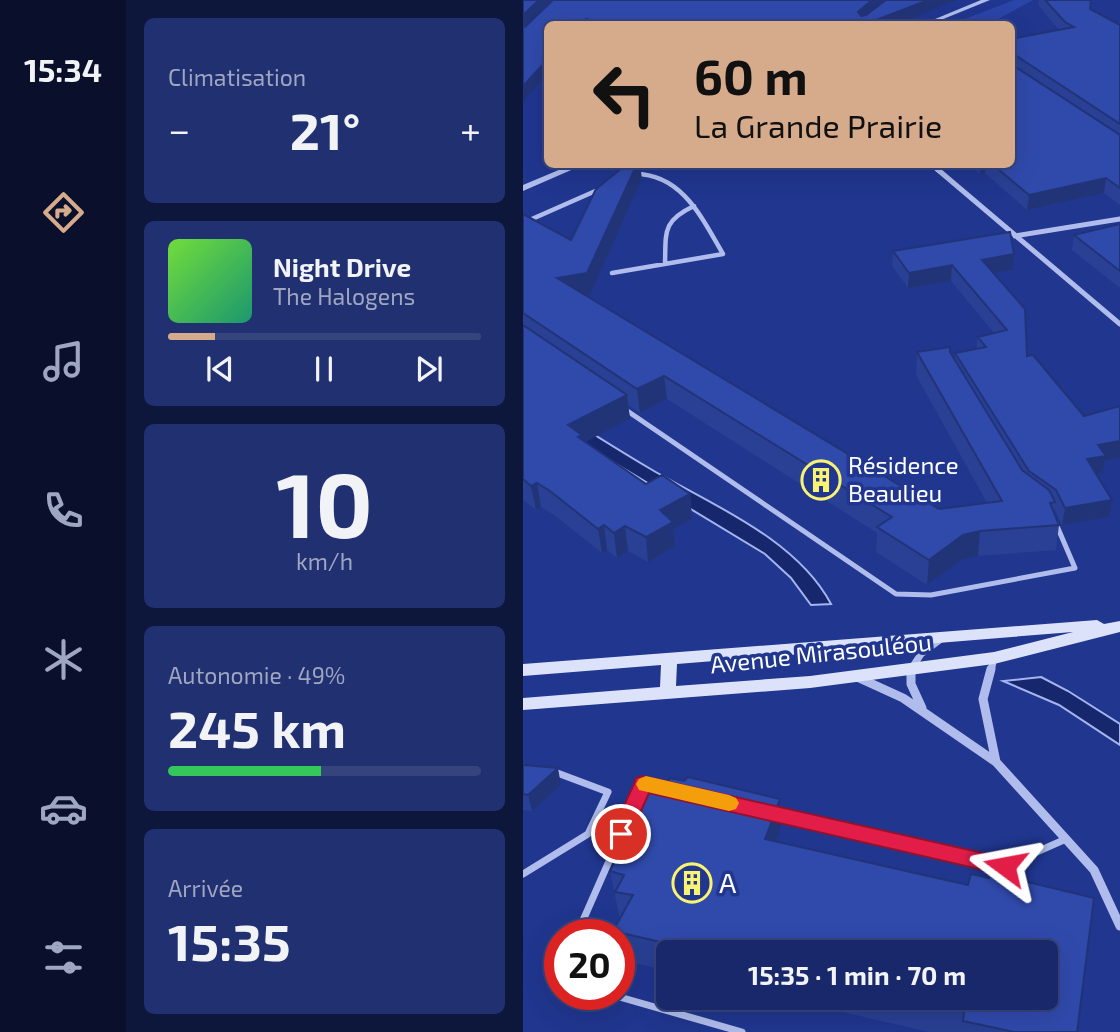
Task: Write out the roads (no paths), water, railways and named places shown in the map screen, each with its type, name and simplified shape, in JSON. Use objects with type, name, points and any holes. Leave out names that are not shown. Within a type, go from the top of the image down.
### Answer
[{"type":"main road","name":"Avenue Mirasouléou","points":[[523,670],[1120,625]]},
{"type":"main road","name":"Avenue Mirasouléou","points":[[523,704],[810,682],[994,658],[1120,625]]},
{"type":"main road","points":[[668,692],[669,658]]},
{"type":"street","points":[[934,21],[987,0]]},
{"type":"street","points":[[523,188],[571,168]]},
{"type":"street","points":[[936,168],[1120,324]]},
{"type":"street","points":[[1015,236],[1120,219]]},
{"type":"street","points":[[923,711],[914,694],[909,669],[914,658],[944,637]]},
{"type":"street","points":[[994,658],[983,699],[996,762]]},
{"type":"street","points":[[853,675],[903,698],[996,762],[1094,870],[1120,926]]},
{"type":"lane","points":[[629,169],[637,173]]},
{"type":"lane","points":[[612,273],[723,254],[694,206],[680,190],[651,173],[637,173],[625,178]]},
{"type":"lane","points":[[523,223],[612,184]]},
{"type":"lane","points":[[665,264],[667,224],[674,215],[694,206]]},
{"type":"lane","points":[[615,402],[896,594],[931,595],[1075,568],[1055,523]]},
{"type":"lane","points":[[523,874],[588,834],[608,792],[538,766]]},
{"type":"lane","points":[[584,919],[643,784],[670,790]]},
{"type":"lane","points":[[764,811],[1005,866],[1067,839]]},
{"type":"lane","points":[[635,1001],[742,1032]]},
{"type":"place","name":"Résidence Beaulieu","points":[[821,480]]},
{"type":"place","name":"A","points":[[692,883]]}]
